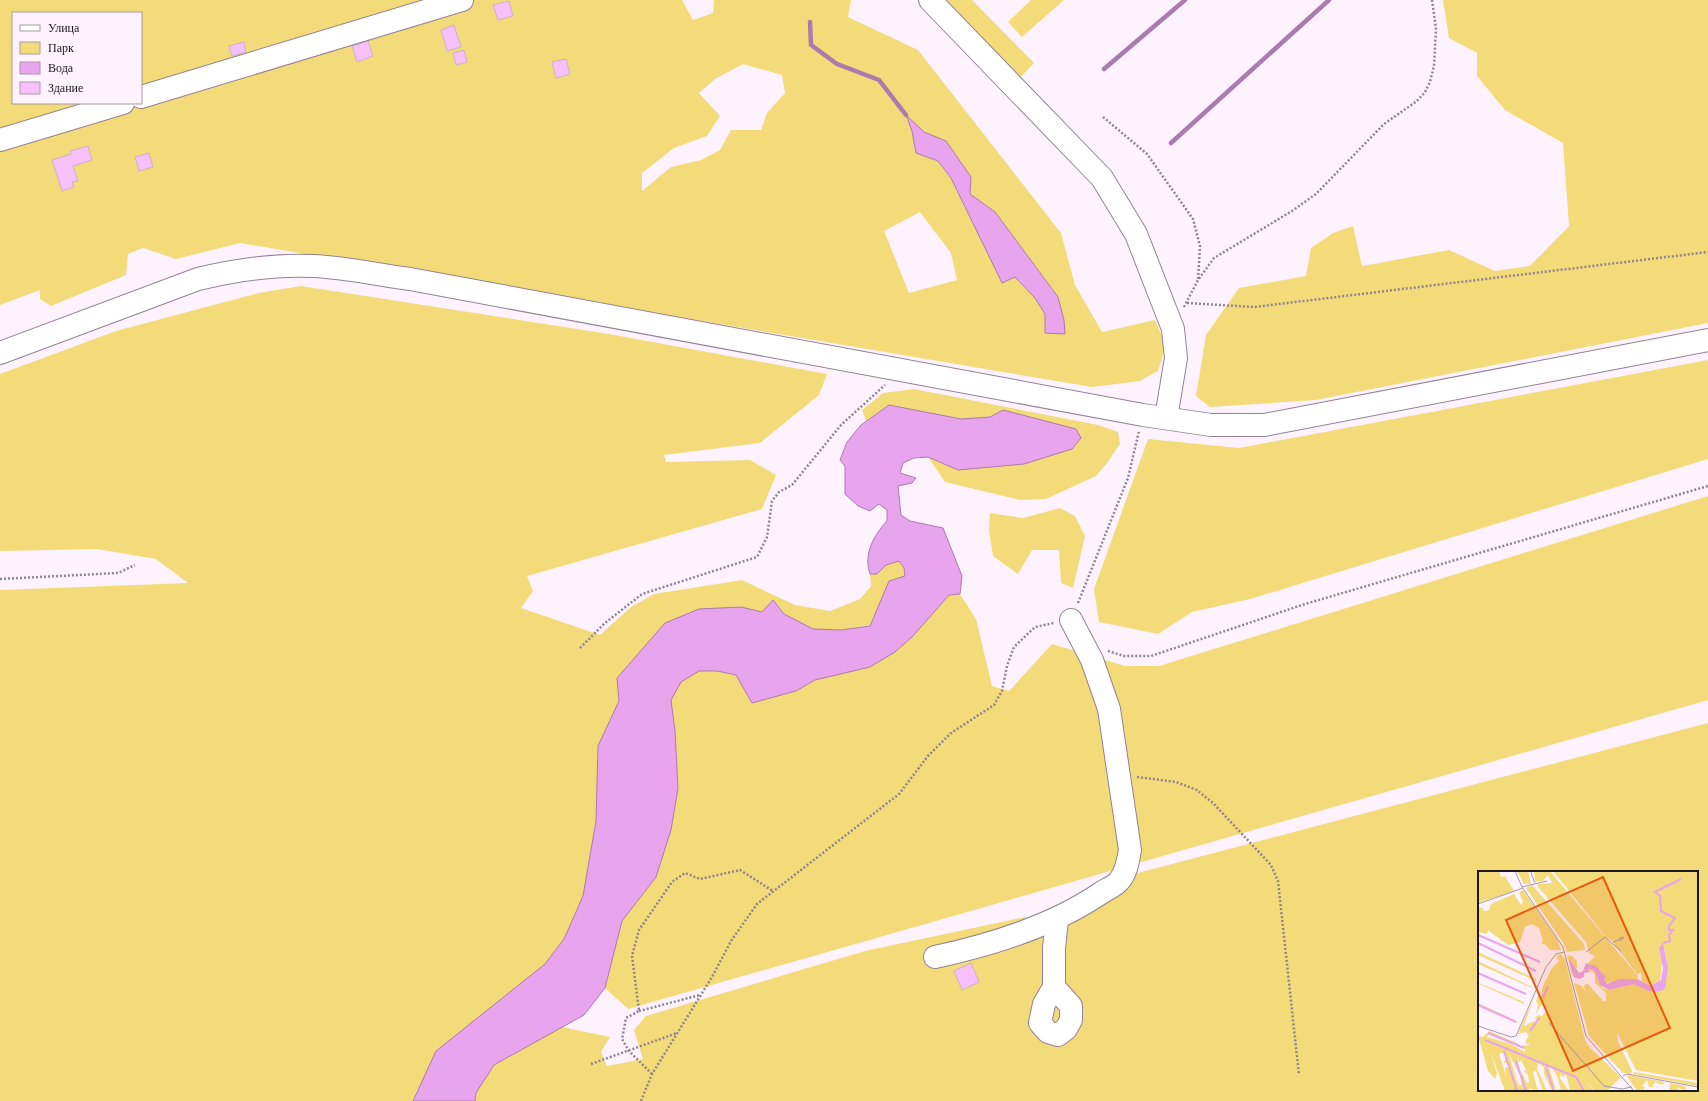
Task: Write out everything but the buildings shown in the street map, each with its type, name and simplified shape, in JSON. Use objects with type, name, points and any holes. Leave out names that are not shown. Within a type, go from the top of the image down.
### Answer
[{"type":"street","points":[[142,98],[462,0]]},
{"type":"street","points":[[930,0],[1102,178],[1136,234],[1173,329],[1176,358],[1166,418]]},
{"type":"street","points":[[0,140],[120,104]]},
{"type":"street","points":[[0,353],[198,279],[228,272],[277,266],[314,266],[410,279],[892,367],[1143,415],[1211,425],[1264,425],[1708,340]]},
{"type":"street","points":[[935,957],[974,949],[1057,919],[1091,900],[1119,881],[1127,866],[1130,850],[1109,709],[1092,660],[1071,620]]},
{"type":"street","points":[[1054,987],[1054,948],[1057,919]]},
{"type":"path","points":[[1173,329],[1198,280],[1214,258],[1292,211],[1316,194],[1384,124],[1417,102],[1425,92],[1430,82],[1434,66],[1436,28],[1432,0]]},
{"type":"path","points":[[1103,117],[1147,154],[1193,219],[1200,246],[1198,280]]},
{"type":"path","points":[[1187,303],[1254,307],[1708,252]]},
{"type":"path","points":[[580,648],[605,623],[642,594],[757,557],[767,537],[772,501],[779,492],[792,485],[841,425],[884,387],[892,367]]},
{"type":"path","points":[[641,1101],[652,1074],[701,995],[730,941],[757,904],[899,794],[928,756],[951,733],[994,705],[1002,691],[1007,666],[1014,647],[1035,628],[1071,620],[1128,478],[1143,415]]},
{"type":"path","points":[[1082,642],[1124,656],[1151,656],[1305,604],[1708,486]]},
{"type":"path","points":[[0,579],[118,573],[135,565]]},
{"type":"path","points":[[1119,774],[1176,782],[1197,790],[1213,803],[1271,865],[1278,881],[1300,1075]]},
{"type":"path","points":[[639,1011],[632,956],[639,930],[672,882],[684,873],[700,879],[740,870],[773,891]]},
{"type":"path","points":[[652,1074],[629,1051],[622,1039],[626,1018],[639,1011],[701,995]]},
{"type":"path","points":[[591,1064],[677,1033]]},
{"type":"green space","points":[[0,0],[682,0],[693,20],[713,13],[714,0],[851,0],[848,17],[918,50],[1061,233],[1075,285],[1102,332],[1155,320],[1166,345],[1158,371],[1140,381],[1092,387],[240,243],[176,259],[143,248],[128,254],[126,275],[51,306],[40,299],[40,290],[0,305]],"holes":[[[743,64],[782,75],[785,93],[767,113],[761,130],[731,130],[720,150],[701,160],[671,167],[642,191],[642,173],[674,148],[707,136],[720,116],[699,93],[715,79]],[[906,116],[971,177],[970,194],[995,212],[1058,297],[1064,320],[1045,333],[1045,314],[1035,298],[1015,277],[1002,283],[951,178],[938,161],[916,153],[912,131]],[[920,212],[951,253],[957,280],[909,293],[884,231]]]},
{"type":"green space","points":[[940,0],[972,0],[1034,63],[1017,81]]},
{"type":"green space","points":[[1031,0],[1064,0],[1022,37],[1008,22]]},
{"type":"green space","points":[[1443,0],[1708,0],[1708,323],[1316,400],[1210,407],[1196,396],[1206,335],[1239,288],[1306,276],[1311,248],[1333,233],[1353,226],[1362,266],[1449,250],[1495,271],[1530,266],[1569,226],[1563,143],[1505,110],[1477,76],[1477,53],[1449,38]]},
{"type":"green space","points":[[301,286],[609,334],[827,374],[819,395],[760,443],[664,455],[666,462],[750,460],[776,475],[762,509],[527,576],[533,591],[521,608],[600,635],[631,607],[654,594],[742,580],[795,605],[830,611],[860,599],[871,586],[870,574],[877,574],[886,565],[899,561],[904,568],[905,577],[873,617],[870,625],[841,630],[813,629],[784,614],[773,600],[762,612],[741,607],[617,678],[619,701],[598,746],[596,821],[583,896],[564,939],[545,964],[417,1090],[413,1101],[0,1101],[0,590],[188,583],[156,559],[97,549],[0,551],[0,374],[116,331],[259,293]]},
{"type":"green space","points":[[1708,360],[1708,459],[1250,599],[1192,612],[1158,634],[1099,622],[1094,589],[1148,439],[1239,448]]},
{"type":"green space","points":[[914,389],[1098,425],[1118,432],[1120,444],[1096,476],[1046,499],[1020,500],[945,482],[928,457],[958,470],[1003,410],[990,417],[961,419],[889,405],[866,421],[862,410],[883,393]]},
{"type":"green space","points":[[1708,496],[1708,700],[628,1009],[605,988],[622,921],[656,877],[671,830],[678,788],[675,731],[671,700],[681,682],[699,671],[717,671],[736,675],[752,703],[796,691],[815,680],[870,667],[895,652],[913,636],[949,595],[960,594],[976,619],[992,686],[1009,691],[1052,644],[1125,666],[1159,666]]},
{"type":"green space","points":[[1060,508],[1075,516],[1085,536],[1073,588],[1061,583],[1059,550],[1032,550],[1018,574],[993,556],[989,531],[990,513],[1023,518]]},
{"type":"green space","points":[[1708,723],[1708,1101],[475,1101],[476,1093],[494,1065],[562,1027],[610,1037],[601,1052],[607,1066],[643,1059],[634,1030],[646,1016],[865,951],[1025,917],[1035,935],[1048,935],[1067,927],[1130,875]]},
{"type":"water","points":[[906,115],[924,132],[946,141],[971,177],[970,194],[995,212],[1058,297],[1064,320],[1065,334],[1045,333],[1045,314],[1035,298],[1015,277],[1002,283],[951,178],[938,161],[916,153],[912,131]]},
{"type":"water","points":[[889,405],[961,419],[990,417],[1003,410],[1076,429],[1081,438],[1072,449],[1024,464],[958,470],[928,457],[914,458],[903,463],[900,473],[916,478],[912,483],[898,486],[901,515],[910,521],[943,528],[962,576],[960,594],[949,595],[913,636],[895,652],[870,667],[815,680],[796,691],[752,703],[736,675],[717,671],[699,671],[681,682],[671,700],[675,731],[678,788],[671,830],[656,877],[622,921],[605,988],[584,1015],[494,1065],[476,1093],[475,1101],[413,1101],[436,1051],[545,964],[564,939],[583,896],[596,821],[598,746],[619,701],[617,678],[665,623],[699,609],[741,607],[762,612],[773,600],[784,614],[813,629],[841,630],[870,626],[889,581],[905,576],[904,568],[899,561],[886,565],[877,574],[870,574],[868,567],[869,552],[878,532],[887,521],[887,510],[879,504],[870,511],[858,506],[845,494],[845,466],[840,460],[847,442],[861,425]]},
{"type":"waterway","points":[[1104,69],[1185,0]]},
{"type":"waterway","points":[[1171,143],[1329,0]]},
{"type":"waterway","points":[[810,22],[811,45],[837,64],[879,80],[906,115]]}]
